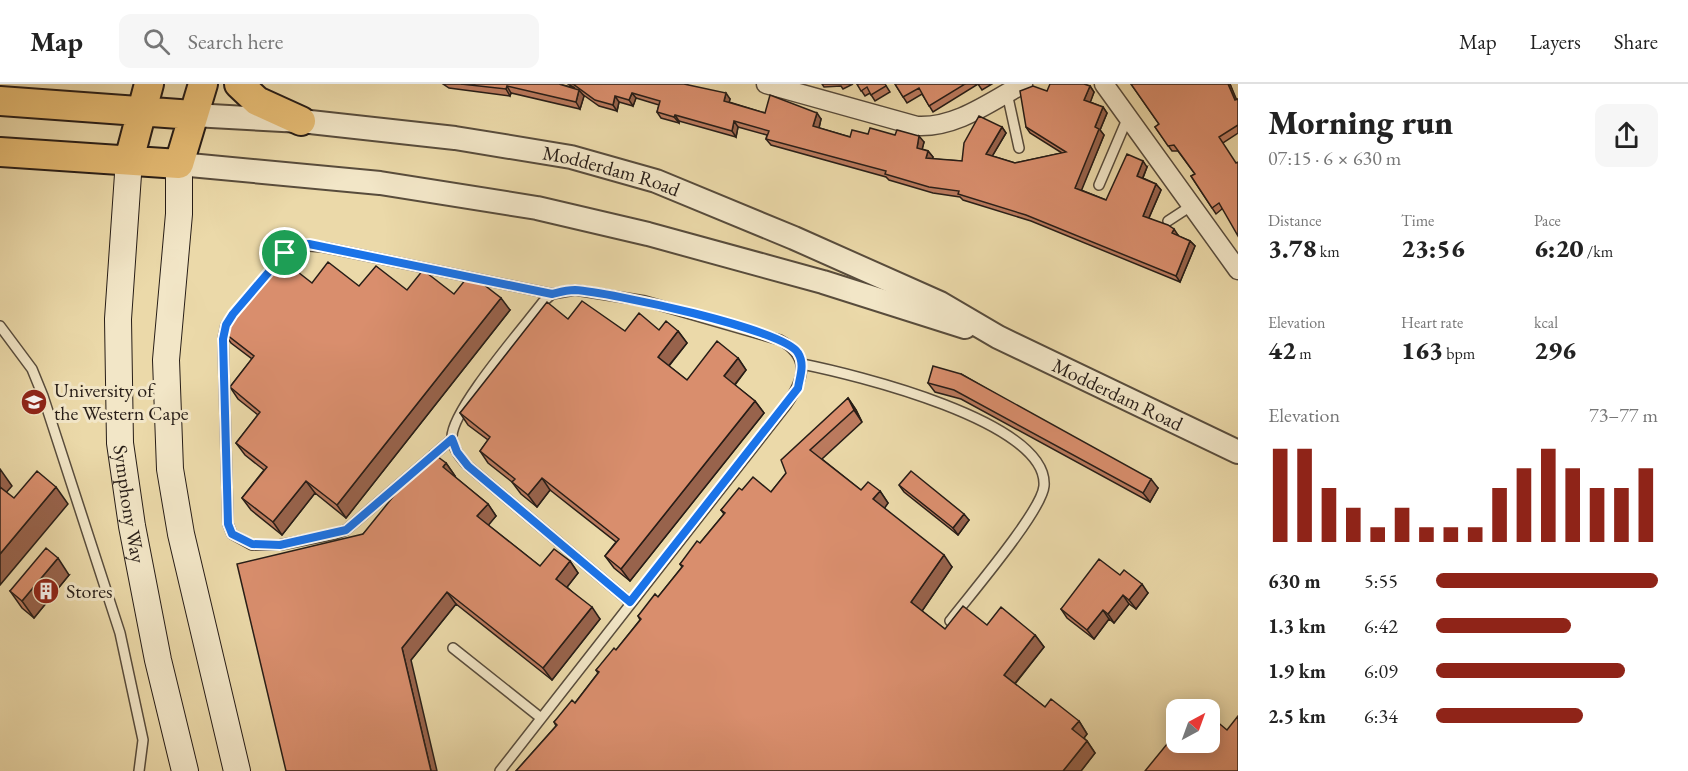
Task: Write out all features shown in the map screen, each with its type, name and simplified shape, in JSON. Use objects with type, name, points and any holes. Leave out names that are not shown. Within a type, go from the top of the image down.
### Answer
[{"type":"main road","points":[[203,84],[178,164],[179,214],[166,360],[170,469],[184,545],[237,771]]},
{"type":"main road","points":[[239,84],[257,101],[301,121]]},
{"type":"main road","points":[[0,101],[145,97],[193,115]]},
{"type":"main road","points":[[129,160],[145,97]]},
{"type":"main road","points":[[0,152],[178,164]]},
{"type":"main road","name":"Symphony Way","points":[[129,160],[117,328],[120,443],[132,526],[154,638],[185,771]]},
{"type":"street","points":[[1104,84],[1238,270]]},
{"type":"street","points":[[777,85],[917,126],[929,126],[960,118],[1015,88]]},
{"type":"street","name":"Modderdam Road","points":[[193,115],[301,121],[455,138],[571,157],[656,181],[794,238],[929,298],[998,337],[1238,452]]},
{"type":"street","name":"Modderdam Road","points":[[178,164],[380,183],[537,208],[648,234],[823,282],[998,337]]},
{"type":"lane","points":[[1015,88],[1018,148]]},
{"type":"lane","points":[[1099,185],[1128,117]]},
{"type":"lane","points":[[1168,220],[1191,206]]},
{"type":"lane","points":[[452,439],[346,530],[280,545],[252,544],[239,540],[232,534],[228,524],[223,339],[226,325],[285,253],[296,245],[323,247],[552,294],[575,290],[645,301],[780,340],[792,346],[802,364],[798,388],[787,404],[500,771]]},
{"type":"lane","points":[[552,294],[543,302],[458,414],[452,439],[457,452],[468,466],[630,602]]},
{"type":"lane","points":[[0,326],[32,369],[43,396],[120,633],[143,740],[139,771]]},
{"type":"lane","points":[[802,364],[843,373],[966,413],[1010,435],[1029,451],[1041,468],[1044,486],[1036,509],[950,621]]},
{"type":"lane","points":[[453,648],[541,718]]},
{"type":"building","points":[[461,84],[559,84],[579,90],[576,102],[507,86],[506,89]]},
{"type":"building","points":[[573,84],[684,84],[726,93],[724,101],[765,113],[770,95],[817,113],[813,126],[850,137],[852,130],[868,134],[870,128],[895,135],[897,130],[919,136],[917,148],[928,151],[926,158],[962,161],[964,143],[979,116],[1002,127],[986,154],[1015,163],[1066,152],[1026,127],[1020,91],[1033,86],[1047,91],[1050,84],[1084,84],[1090,86],[1084,100],[1103,107],[1095,127],[1099,129],[1075,188],[1106,200],[1127,154],[1143,161],[1137,176],[1156,184],[1143,216],[1168,225],[1174,229],[1172,233],[1190,241],[1176,276],[1026,215],[958,194],[959,191],[929,187],[885,174],[886,171],[766,139],[769,131],[734,121],[732,131],[657,112],[660,101],[632,93],[629,100],[615,96],[613,105],[595,100]]},
{"type":"building","points":[[857,84],[885,84],[886,86],[871,95],[867,87],[861,91]]},
{"type":"building","points":[[895,84],[965,84],[929,106],[919,88],[903,97]]},
{"type":"building","points":[[1131,84],[1228,84],[1235,100],[1238,99],[1238,125],[1219,137],[1236,163],[1238,162],[1238,236],[1219,203],[1212,208],[1191,176],[1195,174],[1174,145],[1168,146],[1155,127],[1159,124]]},
{"type":"building","points":[[280,258],[312,283],[328,262],[359,286],[376,266],[407,290],[423,270],[454,294],[470,274],[501,298],[337,505],[306,481],[273,522],[242,498],[267,467],[236,443],[260,412],[230,387],[254,356],[222,331]]},
{"type":"building","points":[[582,301],[625,331],[639,313],[659,330],[666,321],[678,331],[658,357],[687,380],[717,341],[738,358],[724,376],[755,401],[621,569],[605,556],[619,539],[542,478],[528,495],[512,482],[515,479],[480,451],[490,437],[460,413],[547,302],[568,319]]},
{"type":"building","points":[[933,366],[961,374],[1151,479],[1143,493],[954,390],[928,383]]},
{"type":"building","points":[[848,398],[854,410],[810,450],[861,490],[868,482],[880,491],[873,499],[944,555],[911,602],[945,629],[963,606],[987,625],[1001,607],[1035,635],[1004,675],[1045,707],[1051,699],[1079,721],[1072,729],[1087,741],[1063,771],[516,771],[557,725],[554,722],[572,700],[575,703],[599,672],[596,670],[641,619],[638,616],[655,594],[658,597],[683,566],[680,564],[697,541],[700,543],[725,513],[721,510],[739,488],[742,490],[753,477],[771,492],[786,473],[781,460]]},
{"type":"building","points":[[430,451],[446,463],[443,467],[488,504],[477,516],[540,566],[554,549],[570,561],[556,579],[592,607],[543,668],[447,592],[402,648],[431,771],[286,771],[237,564],[363,534]]},
{"type":"building","points":[[37,471],[56,487],[0,554],[0,487],[14,498]]},
{"type":"building","points":[[911,471],[964,514],[953,528],[899,485]]},
{"type":"building","points":[[46,548],[58,558],[22,601],[10,591]]},
{"type":"building","points":[[1099,559],[1120,575],[1124,570],[1142,584],[1129,600],[1123,595],[1108,614],[1103,610],[1087,630],[1061,609]]},
{"type":"building","points":[[1238,716],[1238,771],[1145,771],[1166,745],[1166,753],[1220,753],[1220,724],[1227,730]]},
{"type":"place","name":"University of the Western Cape","points":[[34,402]]},
{"type":"place","name":"Stores","points":[[46,591]]},
{"type":"route","points":[[309,244],[552,294],[563,290],[575,290],[645,301],[757,332],[792,346],[798,352],[802,364],[798,388],[630,602],[468,466],[457,452],[452,439],[346,530],[280,545],[252,544],[239,540],[232,534],[228,524],[223,339],[226,325],[233,314],[285,253],[296,245],[309,244]]}]
